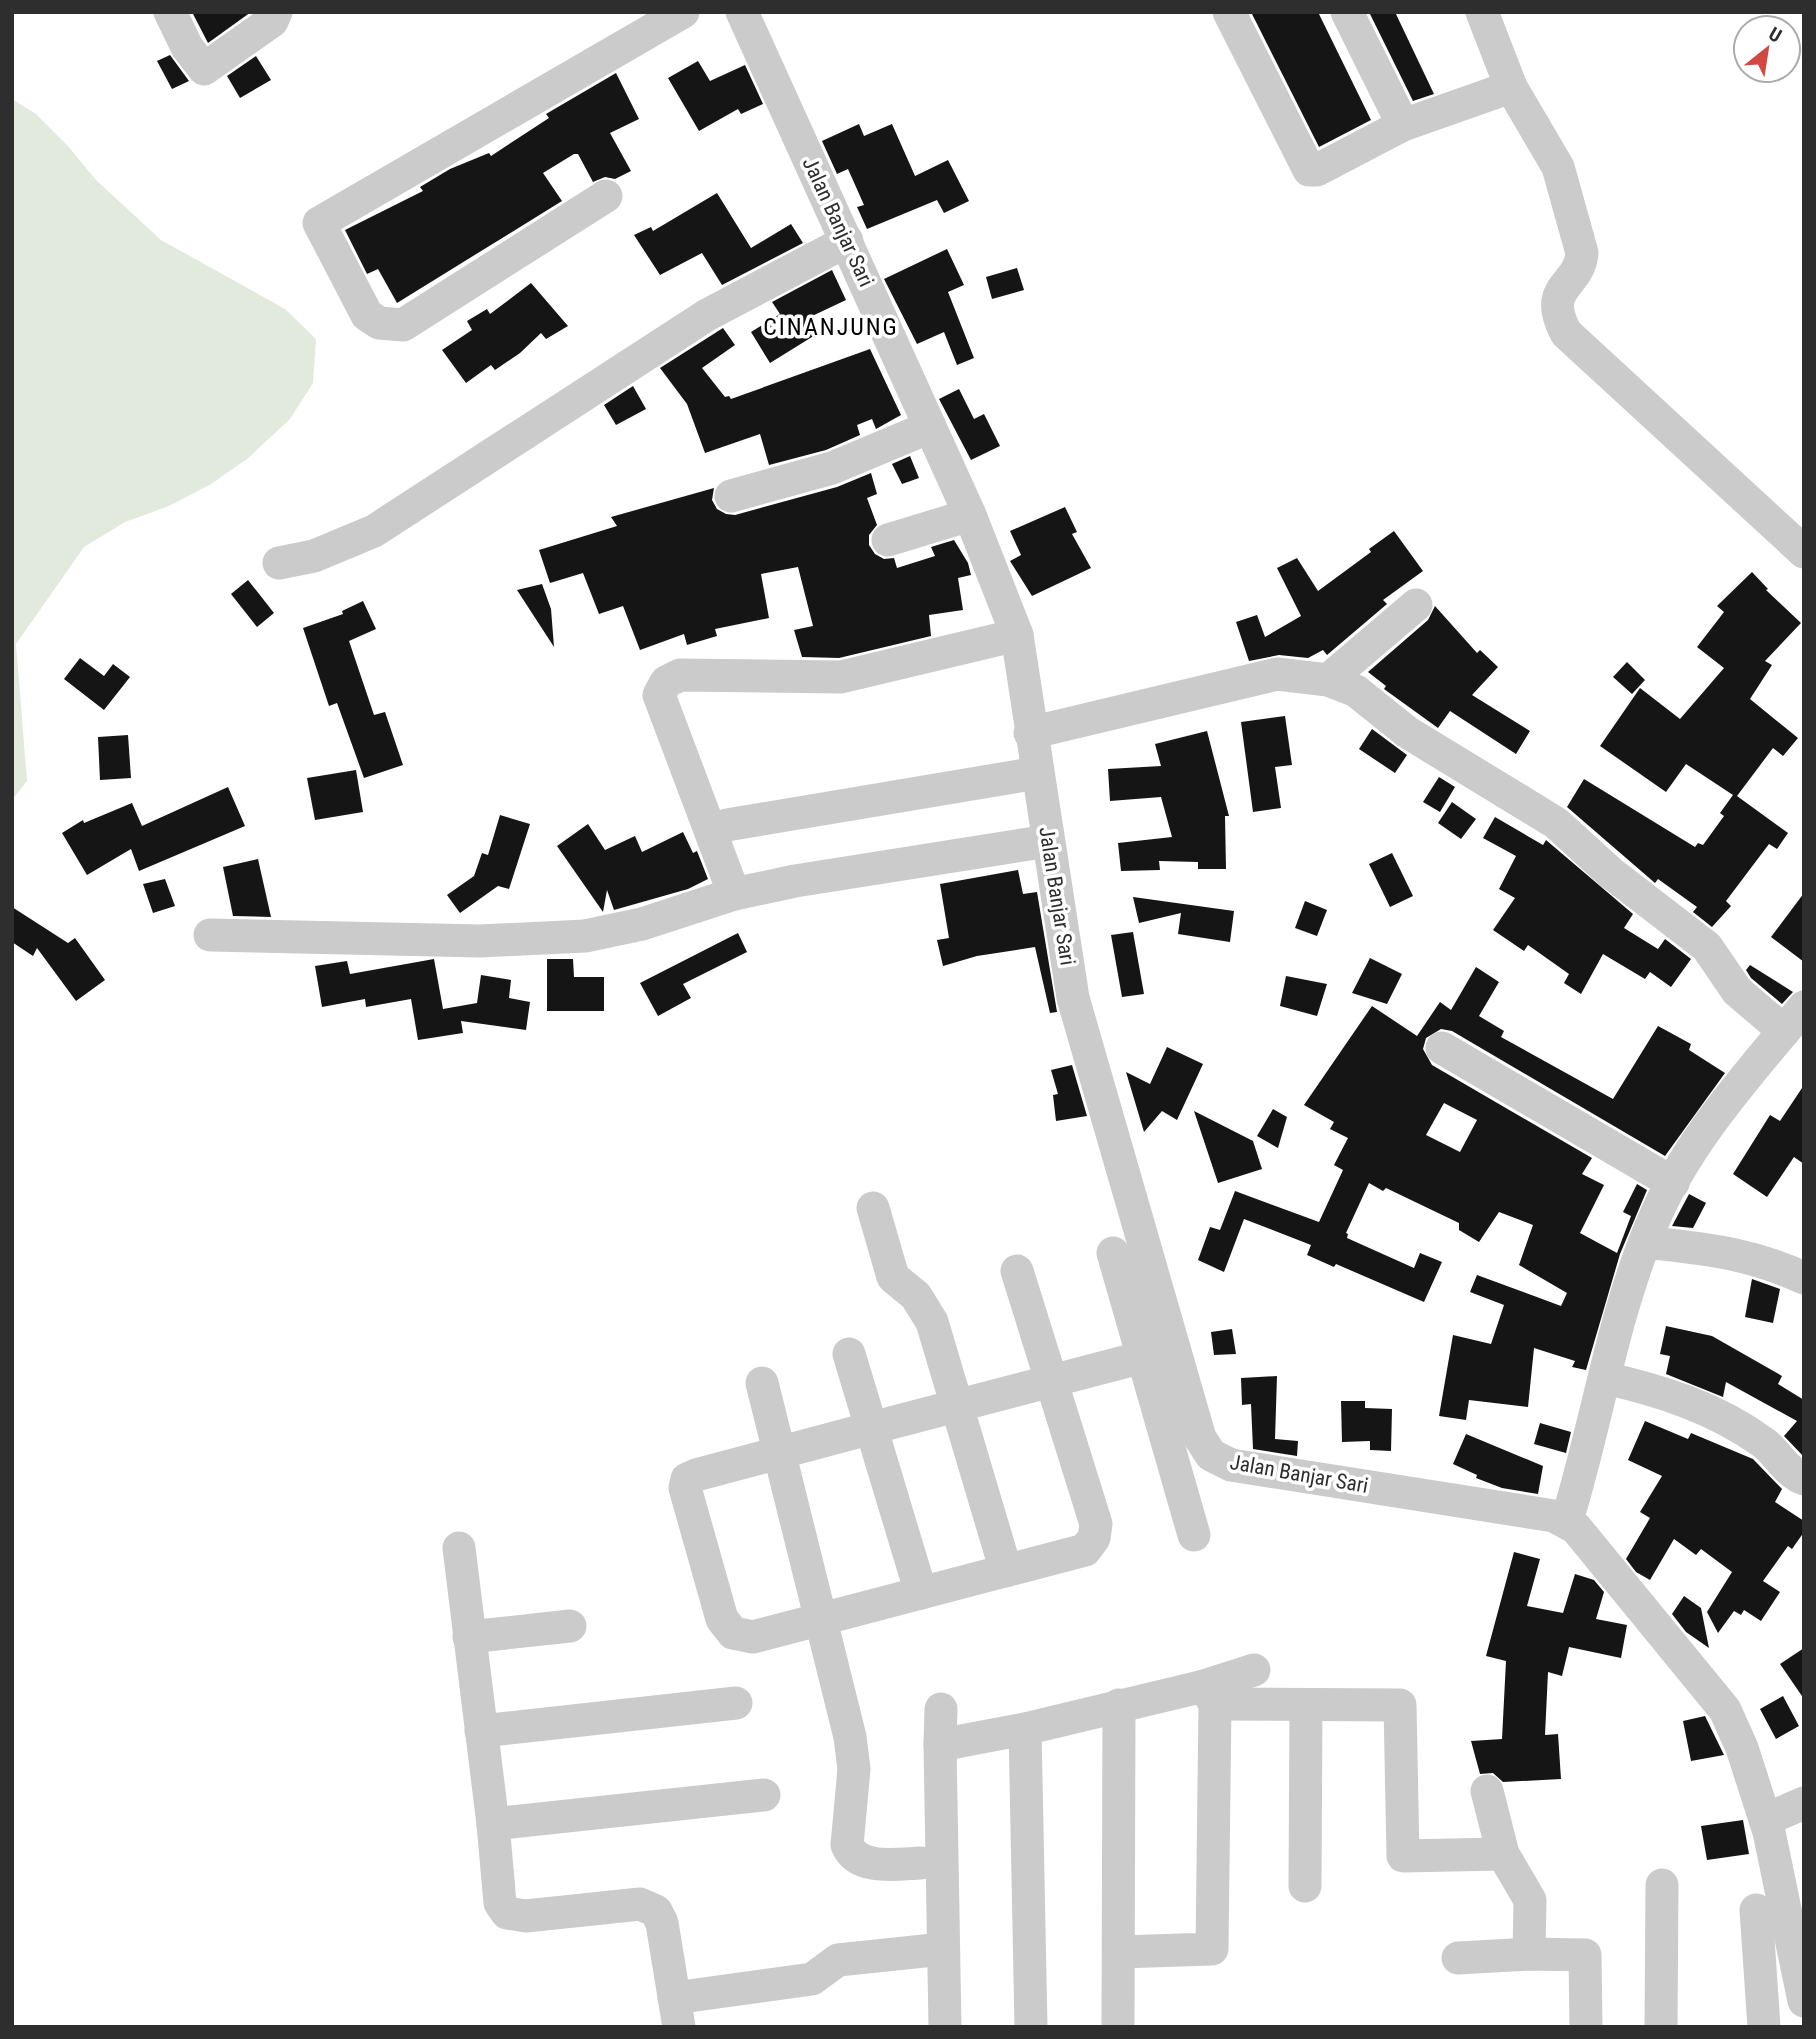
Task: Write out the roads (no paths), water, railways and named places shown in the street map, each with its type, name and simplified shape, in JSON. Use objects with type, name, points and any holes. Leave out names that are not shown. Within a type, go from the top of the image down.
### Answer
[{"type":"street","points":[[170,12],[187,47],[204,69],[272,21],[276,12]]},
{"type":"street","points":[[606,196],[403,325],[379,323],[367,316],[319,223],[683,12]]},
{"type":"street","name":"Jalan Banjar Sari","points":[[742,12],[970,515],[1017,635],[1073,998],[1159,1353],[1200,1438],[1211,1455],[1231,1465],[1567,1520]]},
{"type":"street","points":[[1228,12],[1309,170],[1317,170],[1403,125],[1511,88]]},
{"type":"street","points":[[1347,12],[1403,125]]},
{"type":"street","points":[[1482,12],[1511,88],[1558,167],[1582,253],[1557,300],[1558,318],[1566,333],[1804,552]]},
{"type":"street","points":[[279,563],[324,553],[374,531],[708,315],[847,242]]},
{"type":"street","points":[[731,496],[832,468],[930,427]]},
{"type":"street","points":[[888,540],[970,515]]},
{"type":"street","points":[[1328,680],[1416,605]]},
{"type":"street","points":[[734,894],[659,695],[666,682],[680,675],[841,677],[1017,635]]},
{"type":"street","points":[[1030,733],[1277,674],[1328,680],[1356,691],[1408,732],[1556,823],[1611,873],[1707,947],[1737,991],[1796,1020],[1715,1115],[1673,1184],[1646,1242],[1627,1293],[1587,1454],[1567,1520],[1725,1710],[1742,1748],[1765,1820],[1804,2001]]},
{"type":"street","points":[[727,825],[1037,773]]},
{"type":"street","points":[[210,935],[480,942],[585,936],[642,924],[734,894],[795,881],[1048,841]]},
{"type":"street","points":[[1442,1048],[1673,1184]]},
{"type":"street","points":[[873,1208],[893,1277],[916,1296],[932,1322],[1006,1571]]},
{"type":"street","points":[[1646,1242],[1726,1251],[1765,1260],[1804,1278]]},
{"type":"street","points":[[1113,1252],[1159,1353],[1194,1535]]},
{"type":"street","points":[[1017,1271],[1050,1382],[1096,1524],[1094,1538],[1085,1550],[753,1637],[733,1633],[722,1619],[685,1488],[687,1479],[781,1452],[871,1429],[956,1406],[1050,1382],[1159,1353]]},
{"type":"street","points":[[849,1354],[921,1593]]},
{"type":"street","points":[[1605,1378],[1685,1399],[1766,1444],[1796,1476],[1804,1479]]},
{"type":"street","points":[[762,1383],[850,1737],[854,1769],[847,1845],[850,1853],[860,1860],[881,1864],[921,1863]]},
{"type":"street","points":[[459,1548],[493,1824],[500,1903],[507,1913],[526,1916],[640,1905],[656,1911],[662,1923],[676,2012],[812,1979],[838,1960],[943,1949]]},
{"type":"street","points":[[470,1637],[570,1626]]},
{"type":"street","points":[[1210,1695],[1254,1670]]},
{"type":"street","points":[[1119,1952],[1212,1949],[1210,1695]]},
{"type":"street","points":[[940,1745],[1026,1729],[1119,1704],[1210,1695],[1306,1706],[1399,1705],[1403,1856],[1503,1854]]},
{"type":"street","points":[[481,1731],[736,1703]]},
{"type":"street","points":[[1118,2027],[1119,1704]]},
{"type":"street","points":[[1305,1886],[1306,1706]]},
{"type":"street","points":[[941,1709],[945,2027]]},
{"type":"street","points":[[1026,1729],[1031,2027]]},
{"type":"street","points":[[1487,1791],[1503,1854],[1530,1900],[1529,1954]]},
{"type":"street","points":[[493,1824],[764,1795]]},
{"type":"street","points":[[1765,1820],[1804,1803]]},
{"type":"street","points":[[1661,2027],[1662,1885]]},
{"type":"street","points":[[1756,1910],[1764,2027]]},
{"type":"street","points":[[1458,1958],[1529,1954],[1585,1955],[1586,2027]]},
{"type":"district","name":"CINANJUNG","points":[[831,327]]}]
